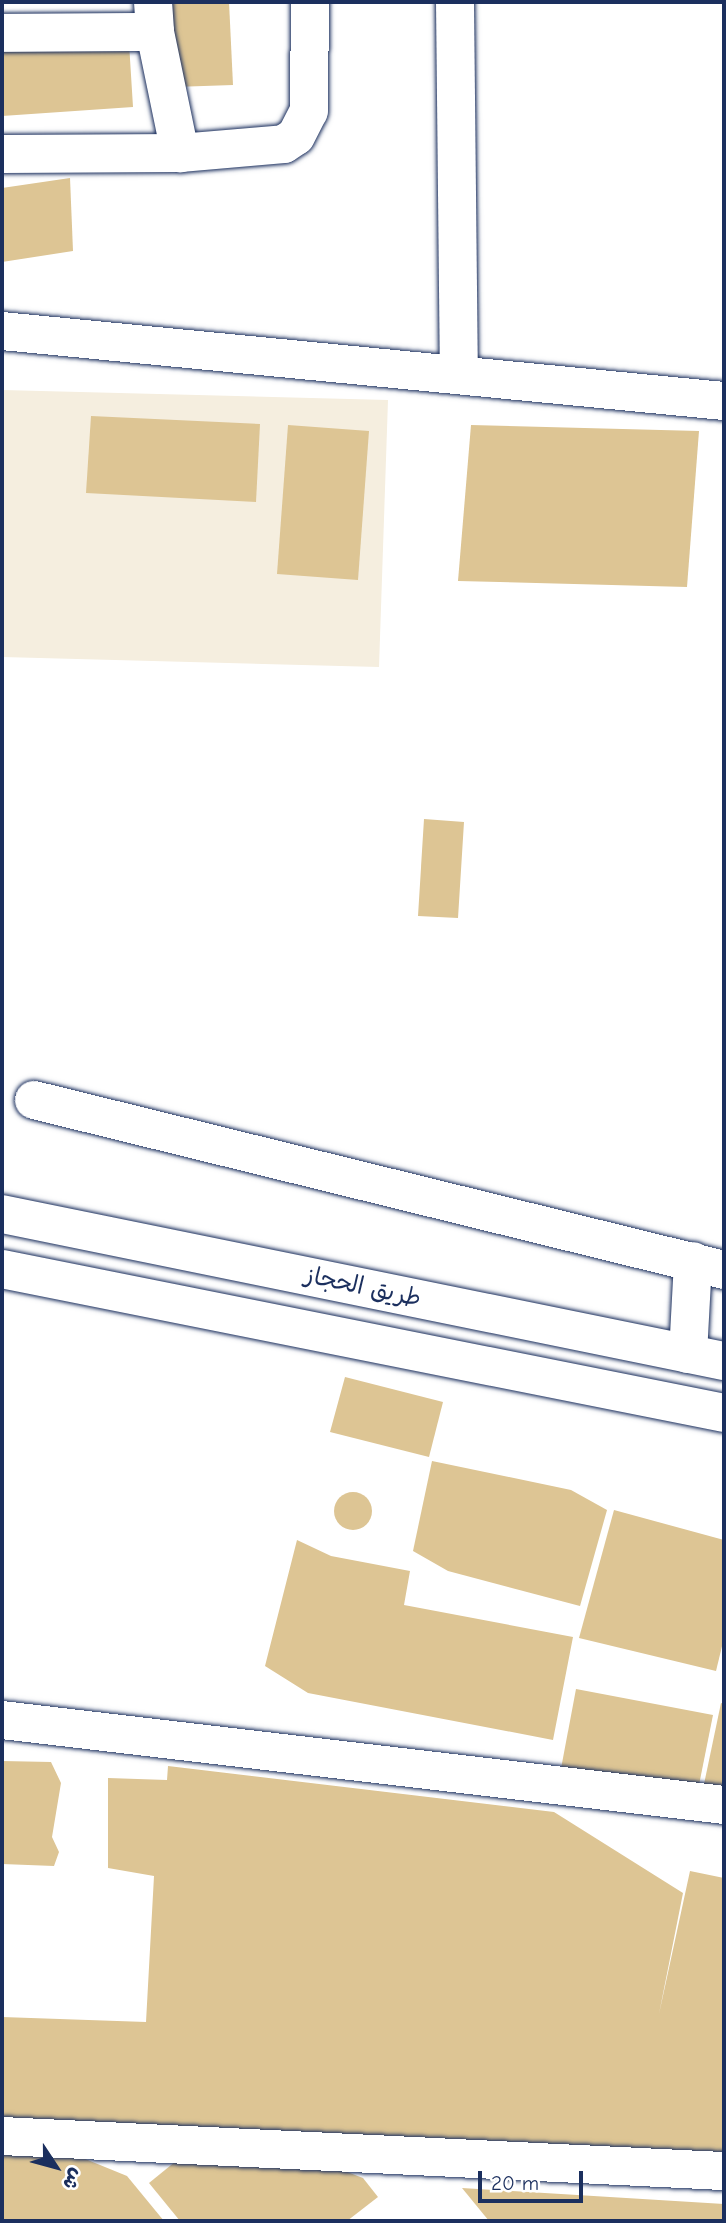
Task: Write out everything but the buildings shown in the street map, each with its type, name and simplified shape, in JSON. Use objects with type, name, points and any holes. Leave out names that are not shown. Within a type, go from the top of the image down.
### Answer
[{"type":"street","points":[[2,155],[270,149],[296,136],[309,111],[310,2]]},
{"type":"street","points":[[454,2],[459,372]]},
{"type":"street","points":[[5,22],[154,17],[180,153]]},
{"type":"street","points":[[2,331],[459,372],[724,401]]},
{"type":"street","points":[[34,1100],[709,1266],[706,1358]]},
{"type":"street","name":"طريق الحجاز","points":[[2,1214],[706,1358]]},
{"type":"street","points":[[2,1269],[724,1413]]},
{"type":"street","points":[[2,1720],[724,1805]]},
{"type":"street","points":[[2,2136],[724,2171]]},
{"type":"shaded area","points":[[2,390],[388,400],[379,667],[2,657]]}]
